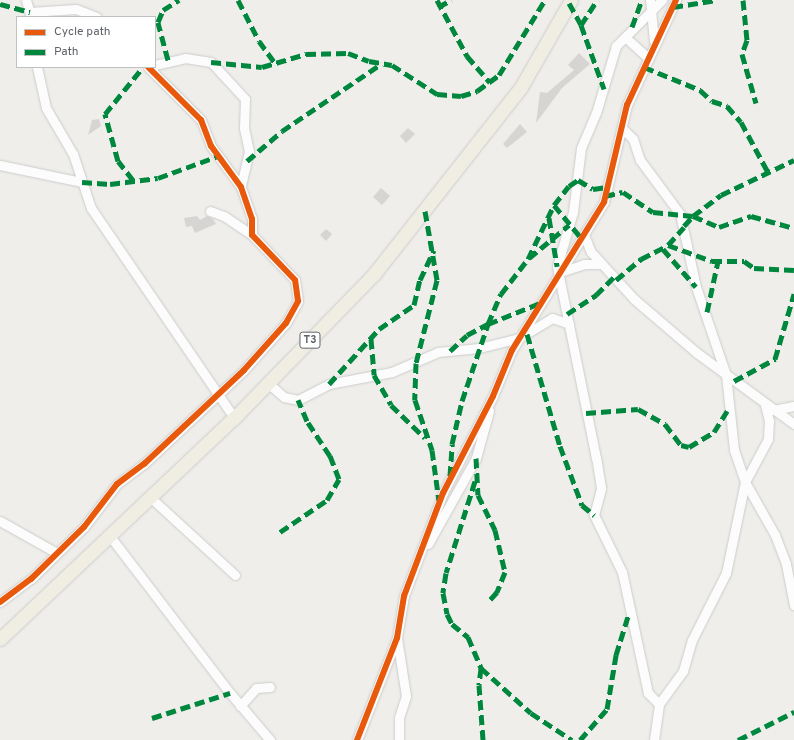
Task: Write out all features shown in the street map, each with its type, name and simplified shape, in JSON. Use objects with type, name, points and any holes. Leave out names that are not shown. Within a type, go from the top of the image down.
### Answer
[{"type":"highway","name":"T3","points":[[0,638],[109,535],[151,498],[269,384],[374,274],[460,168],[521,87],[571,0]]},
{"type":"street","points":[[26,0],[31,15],[76,9],[94,16]]},
{"type":"street","points":[[659,704],[648,693],[641,655],[632,633],[622,572],[594,515],[601,488],[569,324],[561,274],[557,266],[573,212],[581,148],[602,95],[616,46],[652,4],[662,0]]},
{"type":"street","points":[[358,739],[397,638],[404,596],[424,550],[450,477],[493,396],[519,338],[561,274],[604,202],[623,129],[627,105],[654,42],[676,0]]},
{"type":"street","points":[[652,4],[654,42]]},
{"type":"street","points":[[625,37],[647,57]]},
{"type":"street","points":[[156,65],[185,58],[211,62],[245,98],[243,121],[249,151],[241,187]]},
{"type":"street","points":[[37,68],[46,108],[67,142],[90,208],[234,418]]},
{"type":"street","points":[[149,68],[198,115],[210,146],[241,187],[252,219],[252,235]]},
{"type":"street","points":[[623,129],[633,139],[640,160],[668,193],[680,214],[696,287],[726,375],[729,431],[745,482],[775,535],[786,564],[794,605]]},
{"type":"street","points":[[0,165],[82,182]]},
{"type":"street","points":[[0,602],[57,554],[84,527],[117,484],[217,395],[268,346],[298,301],[295,280],[252,235],[224,216],[210,211]]},
{"type":"street","points":[[584,235],[601,264],[634,298],[726,375],[765,405],[794,424]]},
{"type":"street","points":[[561,274],[584,264],[601,264]]},
{"type":"street","points":[[269,384],[284,397],[298,400],[329,384],[392,372],[438,352],[480,348],[519,338],[552,318],[569,324]]},
{"type":"street","points":[[424,550],[445,519],[476,458],[493,396]]},
{"type":"street","points":[[655,738],[659,704],[683,671],[692,640],[726,573],[745,482],[768,439],[769,421],[765,405]]},
{"type":"street","points":[[773,410],[794,406]]},
{"type":"street","points":[[151,498],[235,575]]},
{"type":"street","points":[[0,521],[57,554]]},
{"type":"street","points":[[109,535],[240,706],[270,740]]},
{"type":"street","points":[[397,638],[406,696],[399,718],[399,740]]},
{"type":"street","points":[[240,706],[256,688],[270,687]]},
{"type":"building","points":[[579,53],[590,64],[562,88],[536,123],[540,92],[547,93],[574,70],[568,65]]},
{"type":"building","points":[[99,119],[101,126],[88,135],[92,120]]},
{"type":"building","points":[[520,124],[527,132],[507,148],[503,144]]},
{"type":"building","points":[[408,128],[415,134],[406,143],[400,136]]},
{"type":"building","points":[[381,188],[390,196],[382,205],[373,197]]},
{"type":"building","points":[[197,216],[200,220],[207,216],[213,219],[216,224],[195,233],[192,226],[186,227],[184,218]]},
{"type":"building","points":[[326,229],[332,234],[326,241],[320,235]]},
{"type":"marked path","points":[[168,60],[158,22],[163,10],[179,0]]},
{"type":"marked path","points":[[238,0],[259,41],[276,64]]},
{"type":"marked path","points":[[437,0],[467,56],[490,82]]},
{"type":"marked path","points":[[438,7],[451,0]]},
{"type":"marked path","points":[[211,62],[262,67],[306,54],[348,53],[369,61],[392,65],[437,94],[461,96],[477,91],[499,75],[545,0]]},
{"type":"marked path","points":[[581,25],[597,0]]},
{"type":"marked path","points":[[632,27],[642,0]]},
{"type":"marked path","points":[[673,7],[716,0]]},
{"type":"marked path","points":[[743,0],[747,40],[742,54],[756,103]]},
{"type":"marked path","points":[[569,3],[581,25],[604,89]]},
{"type":"marked path","points":[[0,4],[30,12]]},
{"type":"marked path","points":[[247,161],[282,131],[381,64]]},
{"type":"marked path","points":[[644,67],[700,90],[712,101],[727,106],[741,122],[769,174]]},
{"type":"marked path","points":[[133,180],[118,161],[105,114],[142,68]]},
{"type":"marked path","points":[[82,182],[110,184],[158,178],[218,156]]},
{"type":"marked path","points":[[605,196],[623,192],[653,212],[693,216],[721,195],[794,160]]},
{"type":"marked path","points":[[450,351],[467,335],[488,324],[501,294],[528,259],[554,205],[569,186],[578,180],[593,189],[607,187]]},
{"type":"marked path","points":[[554,205],[582,239]]},
{"type":"marked path","points":[[425,211],[437,280],[416,363],[415,400],[432,450],[439,501]]},
{"type":"marked path","points":[[684,226],[693,216],[719,227],[751,216],[794,228]]},
{"type":"marked path","points":[[549,218],[557,266]]},
{"type":"marked path","points":[[529,258],[569,225]]},
{"type":"marked path","points":[[616,280],[641,259],[668,245],[684,227]]},
{"type":"marked path","points":[[668,245],[712,261],[744,261],[754,268],[794,270]]},
{"type":"marked path","points":[[663,249],[696,287]]},
{"type":"marked path","points":[[329,384],[379,329],[414,305],[420,280],[434,250]]},
{"type":"marked path","points":[[707,312],[718,261]]},
{"type":"marked path","points":[[567,314],[596,295],[614,277]]},
{"type":"marked path","points":[[734,381],[775,359],[794,294]]},
{"type":"marked path","points":[[450,476],[452,444],[462,401],[488,324],[540,303]]},
{"type":"marked path","points":[[527,334],[560,446],[582,505],[594,515]]},
{"type":"marked path","points":[[371,339],[374,375],[391,405],[425,438]]},
{"type":"marked path","points":[[280,532],[327,500],[339,479],[330,456],[307,421],[298,400]]},
{"type":"marked path","points":[[586,413],[638,409],[665,424],[681,445],[689,447],[714,432],[727,411]]},
{"type":"marked path","points":[[476,458],[478,495],[495,530],[505,572],[497,592],[489,601]]},
{"type":"marked path","points":[[475,481],[446,573],[443,593],[447,614],[452,624],[468,637],[481,668],[531,713],[572,740]]},
{"type":"marked path","points":[[580,740],[607,709],[616,655],[629,613]]},
{"type":"marked path","points":[[481,668],[479,685],[483,740]]},
{"type":"marked path","points":[[152,718],[230,693]]},
{"type":"marked path","points":[[738,740],[794,712]]},
{"type":"cycle path","points":[[357,740],[397,638],[404,596],[443,493],[493,396],[512,350],[604,202],[627,105],[676,0]]},
{"type":"cycle path","points":[[0,602],[31,579],[84,527],[117,484],[144,464],[244,370],[286,323],[298,301],[295,280],[252,235],[252,219],[241,187],[211,146],[201,120],[149,68]]}]
